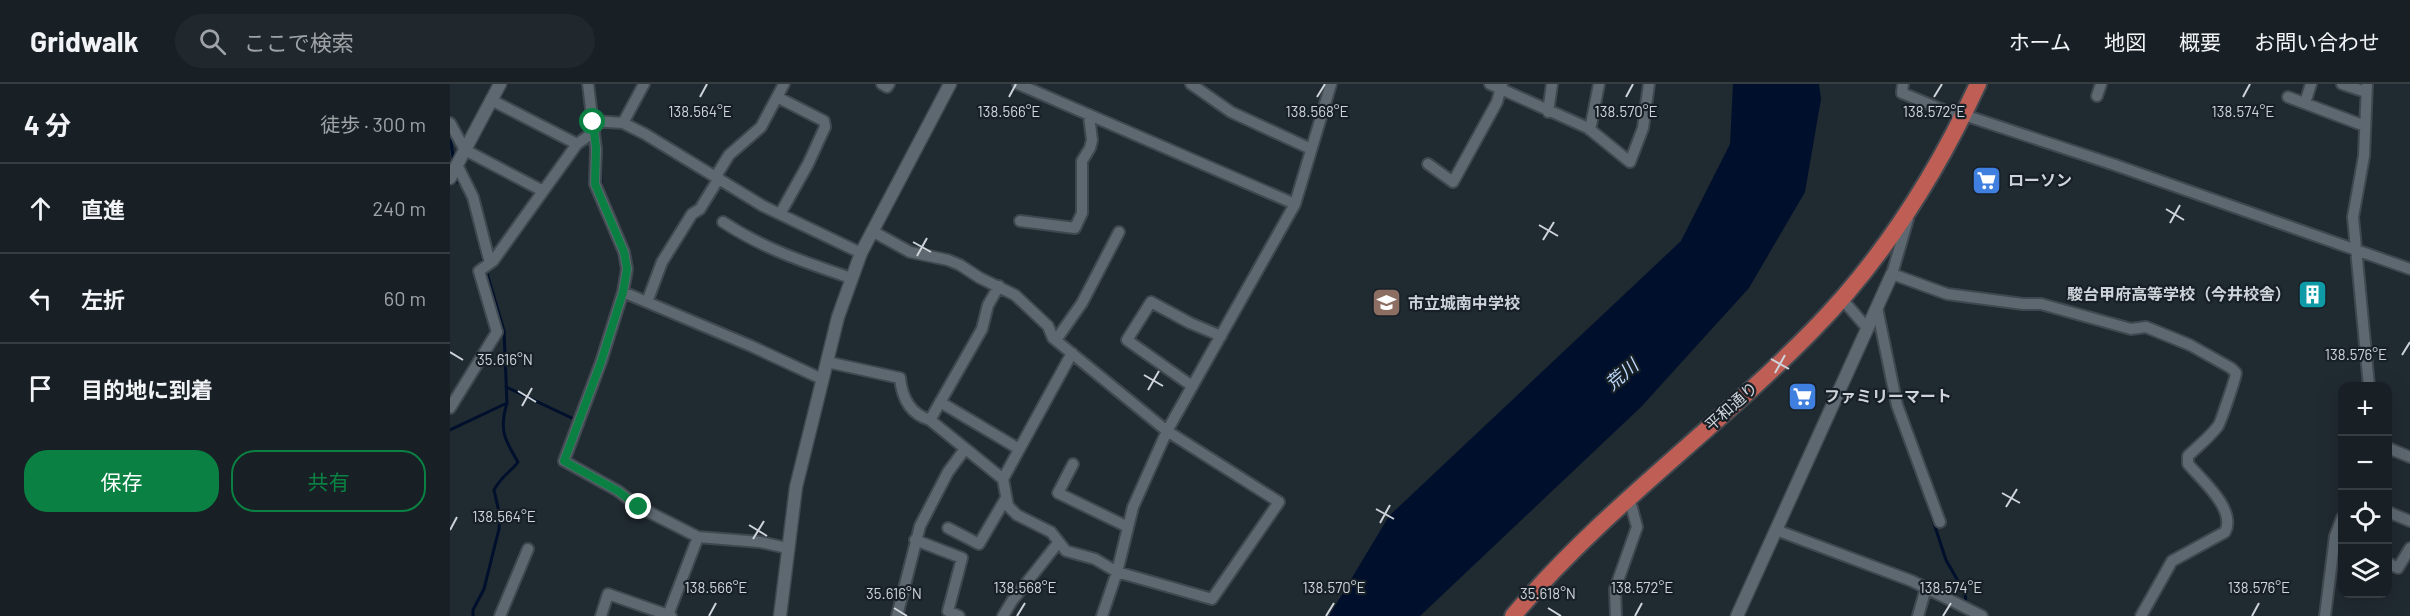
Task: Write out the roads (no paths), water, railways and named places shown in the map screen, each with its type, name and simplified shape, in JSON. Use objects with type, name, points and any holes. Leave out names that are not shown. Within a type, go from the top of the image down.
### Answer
[{"type":"highway","name":"平和通り","points":[[1513,616],[1562,561],[1629,497],[1788,355],[1842,299],[1910,210],[1935,169],[1978,84]]},
{"type":"street","points":[[489,263],[473,197],[453,172],[499,84]]},
{"type":"street","points":[[588,84],[596,148],[595,184],[624,252],[627,269],[623,292],[601,362],[564,461],[618,491],[639,507],[698,537],[760,542],[787,548]]},
{"type":"street","points":[[647,302],[663,262],[692,214],[699,209],[729,155],[761,127],[784,84]]},
{"type":"street","points":[[882,84],[887,87],[889,84]]},
{"type":"street","points":[[780,616],[796,487],[838,316],[850,278],[872,231],[950,84]]},
{"type":"street","points":[[1018,84],[1295,204]]},
{"type":"street","points":[[1191,84],[1230,112],[1311,149]]},
{"type":"street","points":[[1101,616],[1116,572],[1133,507],[1167,430],[1295,204],[1331,84]]},
{"type":"street","points":[[1490,84],[1502,87],[1548,112],[1590,130],[1630,162],[1643,128],[1649,84]]},
{"type":"street","points":[[1548,112],[1552,84]]},
{"type":"street","points":[[1590,130],[1599,84]]},
{"type":"street","points":[[1903,84],[1902,93],[1948,112],[1964,115],[2115,165],[2410,269]]},
{"type":"street","points":[[2097,96],[2101,84]]},
{"type":"street","points":[[2305,104],[2311,84]]},
{"type":"street","points":[[2342,84],[2367,88],[2364,156],[2353,218],[2368,382]]},
{"type":"street","points":[[623,123],[640,85]]},
{"type":"street","points":[[1428,164],[1453,182],[1497,102],[1502,87]]},
{"type":"street","points":[[777,97],[824,121],[825,127],[808,164],[780,214]]},
{"type":"street","points":[[2288,97],[2365,126]]},
{"type":"street","points":[[491,100],[577,144]]},
{"type":"street","points":[[1020,220],[1075,228],[1082,213],[1082,161],[1092,140],[1089,116]]},
{"type":"street","points":[[450,123],[465,150],[543,191]]},
{"type":"street","points":[[450,408],[498,332],[479,271],[489,263],[577,144],[593,127],[623,123],[718,177],[763,206],[861,254]]},
{"type":"street","points":[[1737,616],[1892,274],[1910,210]]},
{"type":"street","points":[[723,222],[750,240],[783,256],[850,278]]},
{"type":"street","points":[[872,231],[910,252],[948,260],[1015,295],[1048,326],[1056,340],[1167,430],[1279,502],[1212,600],[1116,572],[1095,559],[1066,552],[1051,532],[1017,515],[1008,506],[1003,479],[1072,353]]},
{"type":"street","points":[[1056,340],[1082,303],[1119,231]]},
{"type":"street","points":[[1892,274],[1947,294],[2023,304],[2041,303],[2131,329],[2146,327],[2190,345],[2236,373],[2236,380],[2223,407],[2219,425],[2188,456],[2188,464],[2226,508],[2228,527],[2225,532],[2172,561],[2140,616]]},
{"type":"street","points":[[930,420],[982,329],[987,318],[988,306],[999,286]]},
{"type":"street","points":[[623,292],[822,379]]},
{"type":"street","points":[[1842,299],[1868,329]]},
{"type":"street","points":[[1192,386],[1127,340],[1151,302],[1190,323],[1221,336]]},
{"type":"street","points":[[1877,308],[1897,405],[1940,522]]},
{"type":"street","points":[[827,362],[900,378],[903,399],[920,417],[930,420],[1003,479]]},
{"type":"street","points":[[940,402],[1019,449]]},
{"type":"street","points":[[897,616],[920,526],[948,472],[965,448]]},
{"type":"street","points":[[2392,450],[2410,457]]},
{"type":"street","points":[[1073,464],[1058,493],[1128,527]]},
{"type":"street","points":[[1616,616],[1615,589],[1637,527],[1629,497]]},
{"type":"street","points":[[948,528],[979,544],[1006,498]]},
{"type":"street","points":[[2392,514],[2410,521]]},
{"type":"street","points":[[1776,530],[1926,588],[1982,616]]},
{"type":"street","points":[[601,616],[608,594],[670,616],[698,537]]},
{"type":"street","points":[[915,540],[962,558],[948,611],[959,616]]},
{"type":"street","points":[[2325,616],[2338,541]]},
{"type":"street","points":[[1003,616],[1012,601],[1058,543]]},
{"type":"street","points":[[2392,565],[2398,568],[2410,548]]},
{"type":"street","points":[[500,616],[528,549]]},
{"type":"street","points":[[1918,616],[1926,588]]},
{"type":"water","name":"荒川","points":[[1733,84],[1819,84],[1821,99],[1805,192],[1749,288],[1641,407],[1420,616],[1329,616],[1389,516],[1681,241],[1730,144]]},
{"type":"waterway","points":[[450,137],[454,162]]},
{"type":"waterway","points":[[601,160],[601,187]]},
{"type":"waterway","points":[[457,174],[458,182],[463,186]]},
{"type":"waterway","points":[[477,232],[484,264]]},
{"type":"waterway","points":[[629,251],[632,270],[629,285]]},
{"type":"waterway","points":[[450,430],[507,403],[504,331],[486,270]]},
{"type":"waterway","points":[[608,357],[621,315]]},
{"type":"waterway","points":[[588,411],[604,369]]},
{"type":"waterway","points":[[506,387],[576,420]]},
{"type":"waterway","points":[[473,616],[473,610],[484,589],[499,529],[500,516],[494,490],[518,462],[504,434],[503,420],[507,403]]},
{"type":"waterway","points":[[1927,502],[1946,560],[1965,593],[1966,604]]},
{"type":"place","name":"ローソン","points":[[1987,180]]},
{"type":"place","name":"駿台甲府高等学校（今井校舎）","points":[[2312,294]]},
{"type":"place","name":"市立城南中学校","points":[[1387,303]]},
{"type":"place","name":"ファミリーマート","points":[[1803,396]]}]
